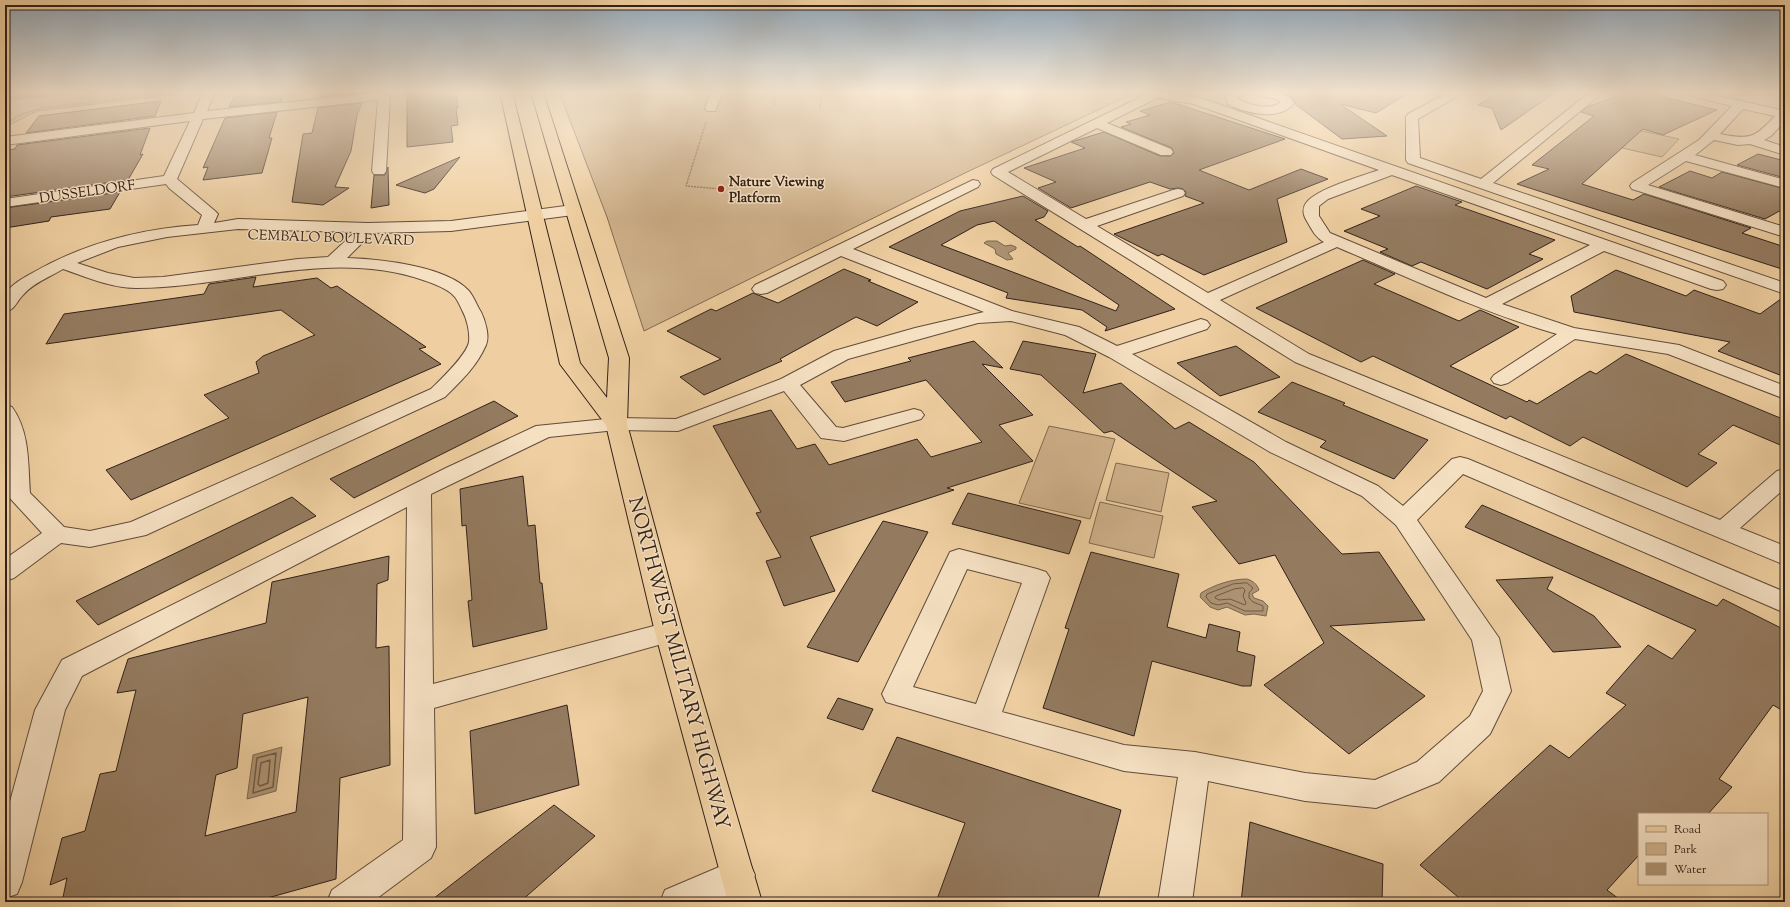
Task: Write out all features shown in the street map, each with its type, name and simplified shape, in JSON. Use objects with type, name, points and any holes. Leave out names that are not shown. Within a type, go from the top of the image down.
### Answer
[{"type":"main road","name":"NORTHWEST MILITARY HIGHWAY","points":[[516,134],[570,364],[616,424]]},
{"type":"main road","name":"NORTHWEST MILITARY HIGHWAY","points":[[549,134],[619,358],[616,424],[669,632],[742,888]]},
{"type":"street","points":[[5,141],[56,134]]},
{"type":"street","points":[[189,134],[170,179],[174,185],[210,214],[204,229]]},
{"type":"street","points":[[378,171],[381,134]]},
{"type":"street","points":[[1074,134],[998,172],[1302,358],[1785,556]]},
{"type":"street","points":[[1124,134],[1166,152]]},
{"type":"street","points":[[1291,134],[1717,285]]},
{"type":"street","points":[[1412,134],[1413,160],[1785,289]]},
{"type":"street","points":[[1483,184],[1545,134]]},
{"type":"street","points":[[1753,141],[1766,134]]},
{"type":"street","points":[[1785,151],[1753,141],[1735,141],[1711,136],[1704,143],[1637,186],[1785,232]]},
{"type":"street","points":[[1684,156],[1785,184]]},
{"type":"street","points":[[1392,170],[1323,196],[1312,206],[1311,216],[1324,236],[1487,305],[1528,320],[1572,333],[1672,349],[1784,394]]},
{"type":"street","name":"DUSSELDORF","points":[[5,203],[170,179]]},
{"type":"street","points":[[761,289],[973,184]]},
{"type":"street","points":[[1083,225],[1178,193]]},
{"type":"street","name":"CEMBALO BOULEVARD","points":[[204,229],[224,233],[355,241],[388,241],[439,239],[536,222],[575,217]]},
{"type":"street","name":"CEMBALO BOULEVARD","points":[[5,307],[11,291],[62,263],[90,251],[137,237],[167,232],[238,224],[368,228],[536,222]]},
{"type":"street","points":[[333,262],[368,228]]},
{"type":"street","points":[[1207,300],[1336,242]]},
{"type":"street","points":[[1487,305],[1603,245]]},
{"type":"street","points":[[840,250],[1011,316],[1072,331],[1116,353],[1278,447],[1370,491],[1404,519],[1485,638],[1497,690],[1480,725],[1428,772],[1376,794],[1305,787],[1195,765],[1124,758],[985,719],[896,694],[960,558],[1037,578],[985,719]]},
{"type":"street","points":[[5,411],[15,435],[18,495],[57,534],[90,539],[137,529],[438,393],[461,371],[478,343],[476,320],[462,294],[446,282],[416,272],[371,264],[333,262],[298,264],[163,282],[134,283],[105,278],[62,263]]},
{"type":"street","points":[[5,882],[50,710],[72,668],[419,491],[544,431],[616,424],[678,425],[788,382],[841,355],[978,318],[1011,316]]},
{"type":"street","points":[[1116,353],[1201,325]]},
{"type":"street","points":[[1501,379],[1572,333]]},
{"type":"street","points":[[788,382],[828,433],[844,435],[914,415]]},
{"type":"street","points":[[1404,519],[1460,464],[1785,604]]},
{"type":"street","points":[[1723,530],[1785,476]]},
{"type":"street","points":[[344,902],[419,846],[419,491]]},
{"type":"street","points":[[5,572],[57,534]]},
{"type":"street","points":[[419,700],[669,632]]},
{"type":"street","points":[[1175,902],[1195,765]]},
{"type":"street","points":[[677,902],[742,888]]},
{"type":"path","points":[[703,134],[686,186],[721,189]]},
{"type":"green space","points":[[575,134],[1047,134],[644,331],[607,217]]},
{"type":"green space","points":[[1582,134],[1658,134],[1679,139],[1662,157],[1578,138]]},
{"type":"green space","points":[[1049,426],[1115,439],[1090,519],[1019,503]]},
{"type":"green space","points":[[1116,463],[1169,473],[1161,512],[1106,500]]},
{"type":"green space","points":[[1100,502],[1163,516],[1154,558],[1089,543]]},
{"type":"water","points":[[987,241],[997,241],[1005,246],[1011,245],[1016,247],[1016,249],[1008,253],[1013,259],[1007,260],[996,254],[995,249],[984,243]]},
{"type":"water","points":[[1247,579],[1254,583],[1259,590],[1252,594],[1254,598],[1263,601],[1268,606],[1266,616],[1254,614],[1245,615],[1227,607],[1218,610],[1210,607],[1200,597],[1201,593],[1211,587],[1229,581]]},
{"type":"water","points":[[282,747],[276,791],[247,799],[253,755]]},
{"type":"building","points":[[101,134],[148,134],[140,155],[143,154],[128,180],[5,197],[5,150],[15,149],[17,145]]},
{"type":"building","points":[[218,134],[270,134],[269,138],[272,138],[262,173],[203,180],[208,167],[203,168]]},
{"type":"building","points":[[303,134],[354,134],[351,151],[335,187],[349,188],[323,205],[292,202]]},
{"type":"building","points":[[407,134],[452,134],[453,142],[407,147]]},
{"type":"building","points":[[1096,134],[1109,134],[1160,156],[1171,156],[1174,153],[1172,148],[1139,134],[1271,134],[1285,139],[1199,170],[1249,190],[1301,169],[1328,179],[1277,199],[1287,242],[1204,275],[1162,254],[1158,256],[1114,234],[1204,203],[1185,196],[1186,192],[1183,189],[1170,189],[1150,182],[1071,208],[1038,188],[1056,182],[1024,168],[1085,148],[1071,142]]},
{"type":"building","points":[[1336,134],[1385,134],[1387,136],[1342,139]]},
{"type":"building","points":[[1571,134],[1637,134],[1582,184],[1633,200],[1644,194],[1751,228],[1742,233],[1785,247],[1785,270],[1517,184],[1549,169],[1532,165]]},
{"type":"building","points":[[1758,154],[1785,161],[1785,178],[1737,165]]},
{"type":"building","points":[[460,157],[434,189],[425,193],[396,185]]},
{"type":"building","points":[[388,167],[389,205],[371,208],[374,175],[385,175]]},
{"type":"building","points":[[1690,171],[1712,178],[1722,172],[1785,189],[1785,208],[1765,219],[1659,187]]},
{"type":"building","points":[[1416,186],[1462,202],[1455,205],[1555,240],[1529,254],[1543,259],[1487,289],[1421,262],[1412,266],[1380,252],[1388,249],[1344,231],[1380,216],[1361,209]]},
{"type":"building","points":[[120,192],[110,209],[51,217],[49,221],[5,228],[5,208]]},
{"type":"building","points":[[1023,196],[1048,211],[1044,217],[1035,220],[1078,247],[1080,246],[1175,309],[1105,331],[1107,327],[1082,310],[1006,298],[1008,293],[889,247],[960,211]],"holes":[[[994,221],[1119,305],[1116,311],[941,245],[977,225]]]},
{"type":"building","points":[[1363,260],[1395,274],[1374,284],[1459,321],[1480,310],[1519,327],[1450,366],[1527,402],[1529,400],[1537,404],[1590,371],[1596,374],[1626,354],[1785,420],[1785,447],[1733,425],[1698,454],[1717,463],[1687,487],[1583,437],[1570,446],[1510,416],[1506,419],[1373,356],[1361,362],[1256,308]]},
{"type":"building","points":[[844,269],[918,302],[877,326],[856,317],[780,359],[782,361],[704,395],[680,377],[721,359],[667,331],[711,309],[716,311],[753,293],[778,303]]},
{"type":"building","points":[[1616,270],[1686,296],[1694,290],[1760,314],[1785,296],[1785,377],[1718,351],[1730,342],[1574,312],[1571,296]]},
{"type":"building","points":[[256,277],[253,287],[317,278],[331,288],[337,286],[426,347],[419,349],[441,364],[131,500],[106,470],[229,418],[204,395],[259,373],[256,362],[263,356],[315,335],[281,310],[46,344],[64,314],[204,294],[209,284]]},
{"type":"building","points":[[974,341],[1003,368],[982,364],[1033,415],[999,425],[1033,461],[947,488],[954,490],[810,537],[835,591],[784,606],[766,561],[781,557],[756,513],[761,512],[713,426],[771,410],[797,449],[815,444],[829,465],[917,439],[931,457],[982,442],[926,380],[845,402],[831,382],[911,361],[908,358]]},
{"type":"building","points":[[1023,341],[1096,354],[1083,393],[1121,383],[1175,429],[1189,422],[1254,462],[1342,554],[1379,552],[1425,620],[1330,626],[1425,696],[1349,754],[1264,685],[1324,643],[1275,555],[1239,564],[1192,507],[1217,501],[1112,431],[1104,433],[1041,375],[1010,369]]},
{"type":"building","points":[[1236,346],[1280,377],[1220,396],[1177,363]]},
{"type":"building","points":[[1292,382],[1345,403],[1343,405],[1428,440],[1394,479],[1320,447],[1326,441],[1258,412]]},
{"type":"building","points":[[494,401],[518,416],[354,498],[330,479]]},
{"type":"building","points":[[523,476],[528,526],[535,525],[540,583],[542,583],[547,629],[473,647],[468,601],[472,600],[466,525],[462,526],[460,489]]},
{"type":"building","points":[[968,493],[1081,521],[1069,554],[952,524]]},
{"type":"building","points":[[292,497],[316,516],[98,625],[76,601]]},
{"type":"building","points":[[1482,505],[1717,606],[1723,599],[1785,630],[1785,712],[1773,705],[1719,779],[1732,787],[1709,813],[1638,813],[1638,856],[1607,890],[1623,902],[1464,902],[1420,865],[1550,745],[1569,758],[1626,705],[1606,693],[1648,645],[1672,659],[1696,630],[1465,527]]},
{"type":"building","points":[[883,521],[928,532],[858,662],[807,647]]},
{"type":"building","points":[[1091,552],[1179,574],[1167,627],[1206,638],[1209,624],[1240,632],[1237,651],[1255,656],[1251,686],[1242,686],[1152,661],[1134,736],[1043,708],[1069,629],[1065,628]]},
{"type":"building","points":[[389,556],[388,580],[377,584],[376,648],[389,646],[390,765],[340,778],[336,879],[253,902],[62,902],[67,878],[50,885],[62,838],[85,831],[100,774],[116,771],[136,690],[117,693],[128,659],[266,623],[272,582]],"holes":[[[308,697],[296,812],[205,836],[216,775],[237,768],[243,714]]]},
{"type":"building","points":[[1553,577],[1547,589],[1594,616],[1621,647],[1553,652],[1496,580]]},
{"type":"building","points":[[838,698],[873,709],[863,730],[827,718]]},
{"type":"building","points":[[567,705],[579,785],[475,814],[470,731]]},
{"type":"building","points":[[897,737],[1121,810],[1097,902],[936,902],[965,823],[872,791]]},
{"type":"building","points":[[554,805],[595,836],[520,902],[429,902]]},
{"type":"building","points":[[1250,822],[1383,864],[1382,902],[1241,902]]},
{"type":"place","name":"Nature Viewing Platform","points":[[721,189]]}]
